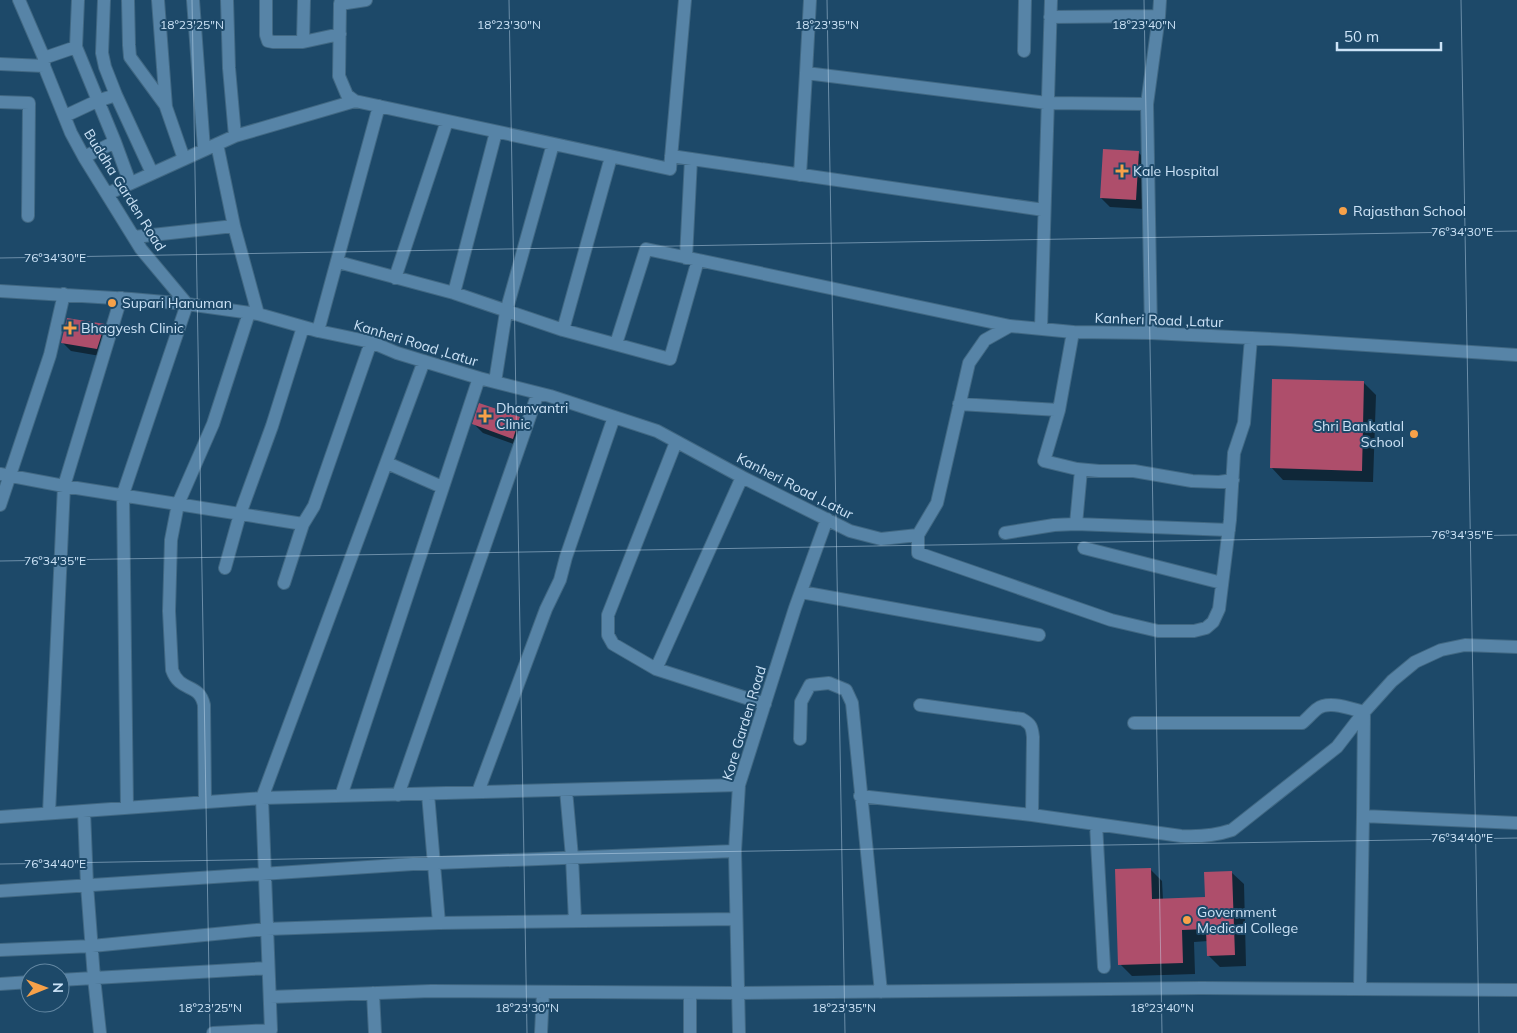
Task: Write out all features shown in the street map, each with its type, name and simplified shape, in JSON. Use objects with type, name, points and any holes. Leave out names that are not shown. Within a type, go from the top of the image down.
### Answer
[{"type":"street","name":"Buddha Garden Road","points":[[19,0],[71,133],[84,157],[141,248],[187,304]]},
{"type":"street","points":[[78,0],[76,47],[130,183]]},
{"type":"street","points":[[104,0],[102,53],[116,95],[152,173]]},
{"type":"street","points":[[128,0],[130,57],[166,107]]},
{"type":"street","points":[[158,0],[166,107],[184,159]]},
{"type":"street","points":[[193,0],[204,150]]},
{"type":"street","points":[[227,0],[229,68],[235,136]]},
{"type":"street","points":[[266,0],[266,34],[268,41],[303,42],[340,34]]},
{"type":"street","points":[[303,42],[304,0]]},
{"type":"street","points":[[355,102],[347,95],[339,76],[341,2],[366,0]]},
{"type":"street","points":[[107,194],[235,136],[355,102],[670,169],[685,0]]},
{"type":"street","points":[[800,175],[810,0]]},
{"type":"street","points":[[1024,51],[1025,0]]},
{"type":"street","points":[[1041,328],[1051,0]]},
{"type":"street","points":[[1151,333],[1147,104],[1160,0]]},
{"type":"street","points":[[1050,17],[1159,16]]},
{"type":"street","points":[[0,64],[44,62],[76,47]]},
{"type":"street","points":[[806,73],[1047,103],[1147,104]]},
{"type":"street","points":[[65,116],[97,101],[116,95]]},
{"type":"street","points":[[0,102],[29,103],[28,216]]},
{"type":"street","points":[[318,331],[379,106]]},
{"type":"street","points":[[395,278],[447,121]]},
{"type":"street","points":[[454,293],[496,132]]},
{"type":"street","points":[[84,157],[115,142]]},
{"type":"street","points":[[205,802],[204,705],[200,694],[180,684],[175,679],[172,670],[169,611],[171,540],[178,504],[213,424],[253,314],[217,144]]},
{"type":"street","points":[[495,382],[506,312],[553,144]]},
{"type":"street","points":[[671,156],[1044,210]]},
{"type":"street","points":[[563,330],[611,157]]},
{"type":"street","points":[[338,262],[454,293],[563,330],[670,359],[692,259],[691,159]]},
{"type":"street","points":[[134,237],[234,226]]},
{"type":"street","name":"Kanheri Road ,Latur","points":[[616,344],[646,249],[1010,326],[1073,332],[1151,333],[1290,340],[1517,355]]},
{"type":"street","name":"Kanheri Road ,Latur","points":[[0,291],[187,304],[253,314],[318,331],[371,342],[397,353],[479,378],[538,393],[657,431],[742,477],[850,531],[881,539],[918,534]]},
{"type":"street","points":[[0,505],[5,474],[50,355],[64,294]]},
{"type":"street","points":[[49,814],[64,486],[121,298]]},
{"type":"street","points":[[127,808],[123,494],[187,304]]},
{"type":"street","points":[[1010,326],[985,340],[969,363],[937,502],[918,534],[918,553],[1111,620],[1158,631],[1194,631],[1206,628],[1212,622],[1219,609],[1233,480],[1234,453],[1244,424],[1251,338]]},
{"type":"street","points":[[225,568],[240,514],[272,426],[303,327]]},
{"type":"street","points":[[1073,332],[1059,410],[1044,461],[1080,470],[1134,471],[1192,481],[1219,482],[1233,480]]},
{"type":"street","points":[[284,583],[303,524],[314,506],[371,342]]},
{"type":"street","points":[[214,1033],[271,1031],[262,798],[424,361]]},
{"type":"street","points":[[342,796],[479,378]]},
{"type":"street","points":[[398,794],[538,393]]},
{"type":"street","points":[[959,404],[1059,410]]},
{"type":"street","points":[[478,792],[546,609],[560,580],[566,557],[614,417]]},
{"type":"street","points":[[676,442],[608,615],[608,635],[613,644],[656,669],[765,704]]},
{"type":"street","points":[[387,463],[442,487]]},
{"type":"street","points":[[1076,524],[1080,470]]},
{"type":"street","points":[[5,474],[64,486],[303,524]]},
{"type":"street","points":[[656,669],[742,477]]},
{"type":"street","name":"Kore Garden Road","points":[[739,1033],[735,851],[739,785],[801,592],[827,519]]},
{"type":"street","points":[[1005,533],[1054,525],[1076,524],[1228,530]]},
{"type":"street","points":[[1084,548],[1222,583]]},
{"type":"street","points":[[801,592],[1039,635]]},
{"type":"street","points":[[860,796],[1032,815],[1199,838],[1217,835],[1232,830],[1338,747],[1364,712],[1392,681],[1415,662],[1441,650],[1465,645],[1517,646]]},
{"type":"street","points":[[800,740],[800,702],[810,685],[830,683],[846,690],[852,703],[881,992]]},
{"type":"street","points":[[920,705],[1022,719],[1029,723],[1032,728],[1033,737],[1032,815]]},
{"type":"street","points":[[1134,723],[1292,724],[1302,723],[1322,706],[1364,712]]},
{"type":"street","points":[[1360,988],[1364,712]]},
{"type":"street","points":[[0,817],[262,798],[739,785]]},
{"type":"street","points":[[566,790],[575,921]]},
{"type":"street","points":[[428,794],[439,923]]},
{"type":"street","points":[[84,811],[87,885],[100,1033]]},
{"type":"street","points":[[1363,816],[1517,823]]},
{"type":"street","points":[[1096,824],[1104,966]]},
{"type":"street","points":[[0,891],[435,863],[735,851]]},
{"type":"street","points":[[0,950],[92,946],[267,929],[439,923],[736,919]]},
{"type":"street","points":[[70,979],[268,968]]},
{"type":"street","points":[[0,984],[20,983]]},
{"type":"street","points":[[270,997],[431,991],[737,993],[1201,988],[1517,990]]},
{"type":"street","points":[[541,1033],[543,992]]},
{"type":"street","points":[[373,993],[375,1033]]},
{"type":"street","points":[[690,993],[690,1033]]},
{"type":"building","points":[[1103,149],[1139,151],[1136,200],[1100,198]]},
{"type":"building","points":[[67,318],[105,324],[97,349],[61,343]]},
{"type":"building","points":[[1272,379],[1364,381],[1362,471],[1270,468]]},
{"type":"building","points":[[479,403],[520,417],[513,439],[472,424]]},
{"type":"building","points":[[1151,868],[1152,899],[1205,897],[1204,872],[1232,871],[1235,955],[1207,956],[1206,929],[1182,930],[1183,963],[1118,965],[1115,869]]},
{"type":"place","name":"Kale Hospital","points":[[1122,171]]},
{"type":"place","name":"Rajasthan School","points":[[1343,211]]},
{"type":"place","name":"Supari Hanuman","points":[[112,303]]},
{"type":"place","name":"Bhagyesh Clinic","points":[[70,328]]},
{"type":"place","name":"Dhanvantri Clinic","points":[[485,416]]},
{"type":"place","name":"Shri Bankatlal School","points":[[1414,434]]},
{"type":"place","name":"Government Medical College","points":[[1187,920]]}]
